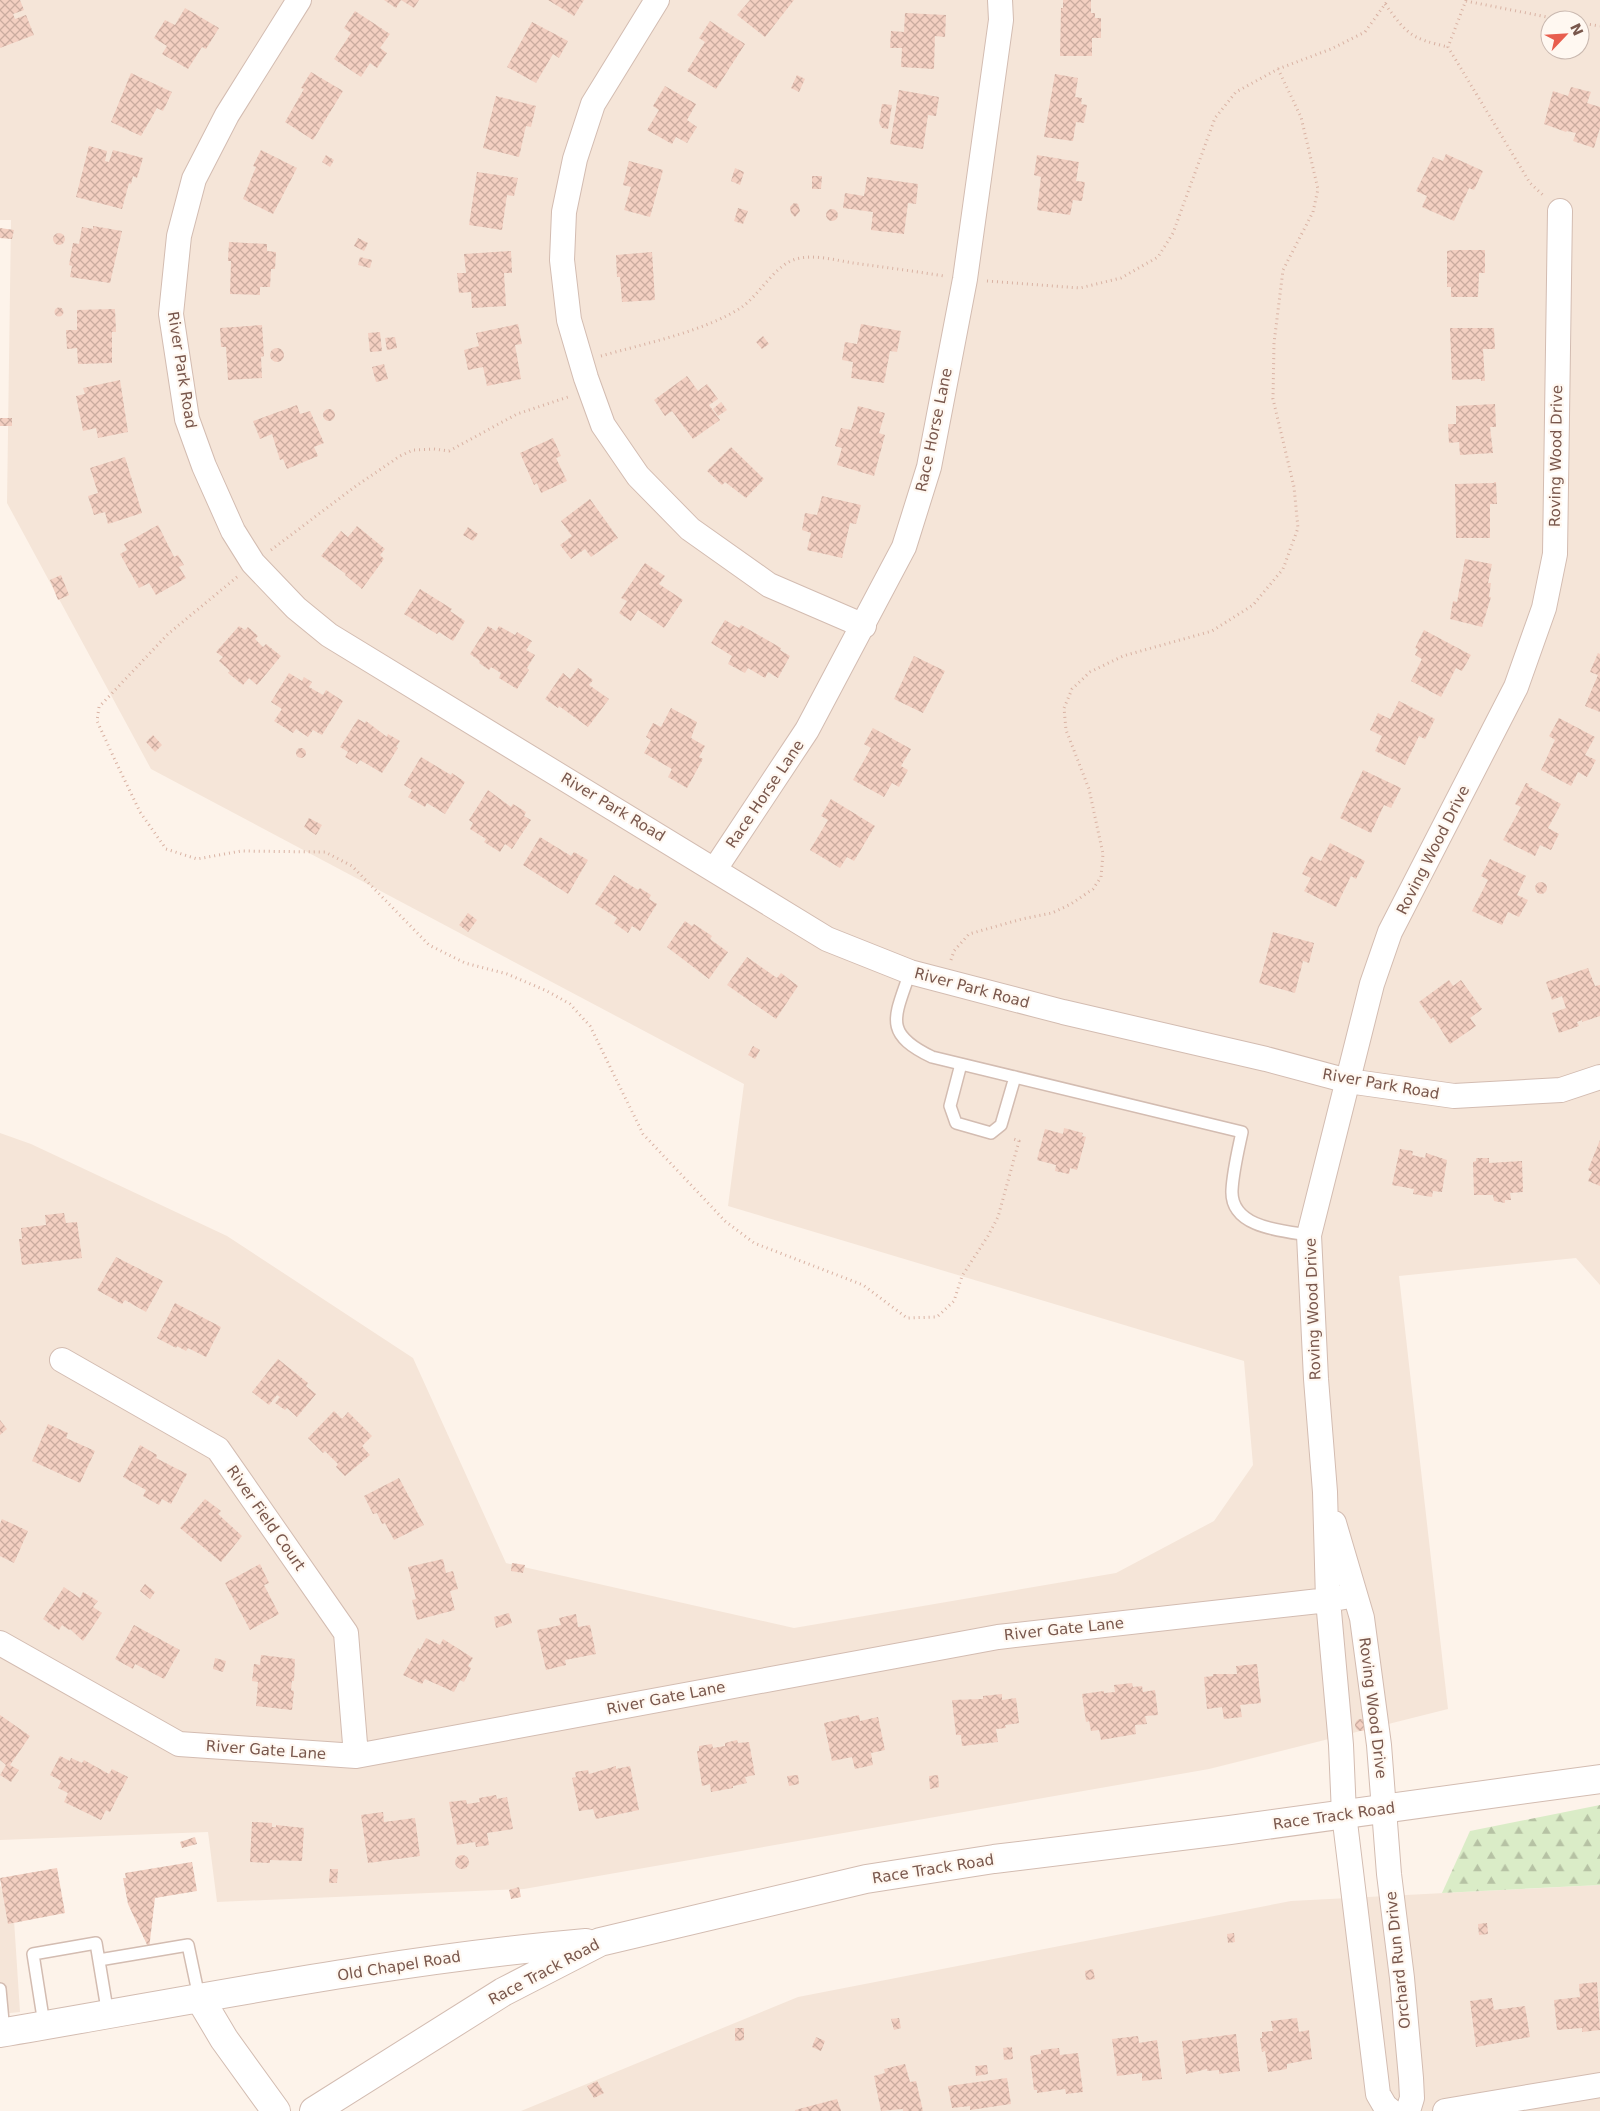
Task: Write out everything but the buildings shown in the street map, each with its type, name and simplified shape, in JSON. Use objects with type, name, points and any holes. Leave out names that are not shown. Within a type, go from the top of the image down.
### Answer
[{"type":"street","name":"River Park Road","points":[[299,0],[227,114],[194,179],[178,236],[171,314],[187,419],[204,466],[230,523],[253,563],[296,608],[330,635],[715,869],[827,940],[910,972],[1072,1014],[1266,1059],[1348,1081],[1454,1096],[1561,1090],[1600,1078]]},
{"type":"street","points":[[657,0],[593,104],[575,159],[564,212],[563,268],[569,320],[590,389],[603,425],[638,476],[690,529],[769,585],[864,626]]},
{"type":"street","name":"Race Horse Lane","points":[[715,869],[808,730],[904,547],[929,467],[965,279],[1001,20],[1000,0]]},
{"type":"street","name":"Roving Wood Drive","points":[[1344,1814],[1341,1745],[1328,1600],[1325,1492],[1316,1379],[1309,1235],[1372,984],[1390,932],[1516,687],[1544,608],[1555,554],[1560,211]]},
{"type":"street","name":"River Field Court","points":[[62,1360],[218,1449],[346,1632],[356,1756]]},
{"type":"street","name":"Roving Wood Drive","points":[[1325,1492],[1362,1618],[1379,1745],[1385,1808]]},
{"type":"street","name":"River Gate Lane","points":[[0,1643],[179,1744],[356,1756],[998,1636],[1328,1600],[1355,1595]]},
{"type":"street","name":"Race Track Road","points":[[314,2111],[503,1992],[600,1942],[866,1879],[994,1859],[1600,1779]]},
{"type":"street","name":"Orchard Run Drive","points":[[1385,1808],[1388,1874],[1402,1978],[1411,2078],[1412,2098],[1408,2111]]},
{"type":"street","points":[[1344,1814],[1378,2094],[1385,2106],[1391,2111]]},
{"type":"street","name":"Old Chapel Road","points":[[2,2032],[108,2015],[199,1997],[473,1955],[600,1942]]},
{"type":"street","points":[[199,1997],[224,2039],[276,2111]]},
{"type":"street","points":[[1445,2111],[1600,2085]]},
{"type":"lane","points":[[910,972],[897,1012],[897,1027],[902,1038],[913,1048],[932,1057],[1242,1132],[1232,1192],[1238,1211],[1248,1220],[1266,1228],[1309,1235]]},
{"type":"lane","points":[[961,1064],[950,1106],[956,1123],[991,1133],[1001,1124],[1015,1077]]},
{"type":"lane","points":[[44,2024],[33,1954],[96,1943],[108,2015]]},
{"type":"lane","points":[[99,1960],[188,1945],[199,1997]]},
{"type":"lane","points":[[0,1989],[2,2032]]},
{"type":"path","points":[[582,362],[683,332],[723,316],[742,306],[762,289],[784,265],[796,259],[821,258],[965,279],[1080,288],[1121,278],[1158,257],[1173,233],[1215,118],[1236,92],[1278,69],[1331,49],[1365,32],[1388,0]]},
{"type":"path","points":[[1448,47],[1466,1],[1540,16]]},
{"type":"path","points":[[1385,4],[1406,32],[1424,42],[1448,47],[1530,183],[1560,211]]},
{"type":"path","points":[[944,981],[954,951],[968,934],[1052,913],[1071,904],[1092,889],[1101,877],[1103,854],[1089,789],[1066,730],[1064,708],[1072,689],[1090,672],[1123,656],[1212,631],[1253,606],[1284,569],[1298,528],[1294,487],[1273,399],[1274,343],[1282,270],[1313,212],[1318,189],[1301,117],[1278,69]]},
{"type":"path","points":[[590,389],[516,414],[449,451],[434,449],[413,450],[400,456],[317,514],[253,563],[168,634],[99,707],[97,721],[140,812],[166,850],[197,860],[241,851],[325,852],[352,866],[429,945],[465,963],[506,974],[547,990],[570,1004],[590,1026],[643,1134],[725,1221],[754,1243],[863,1285],[908,1318],[937,1317],[954,1301],[962,1276],[998,1217],[1019,1141],[991,1133]]},
{"type":"shaded area","points":[[0,0],[1600,0],[1600,1285],[1576,1258],[1399,1276],[1448,1709],[1209,1769],[524,1889],[217,1902],[208,1832],[0,1840],[0,1133],[31,1144],[227,1236],[413,1358],[506,1563],[794,1628],[1116,1573],[1214,1521],[1253,1465],[1244,1361],[728,1206],[744,1084],[151,769],[7,503],[11,220],[0,220]]},
{"type":"shaded area","points":[[0,1885],[14,1920],[20,2012],[0,2014]]},
{"type":"shaded area","points":[[1600,1885],[1600,2111],[521,2111],[798,1997],[1291,1901]]},
{"type":"green space","points":[[1600,1805],[1600,1885],[1442,1893],[1470,1831]]}]
